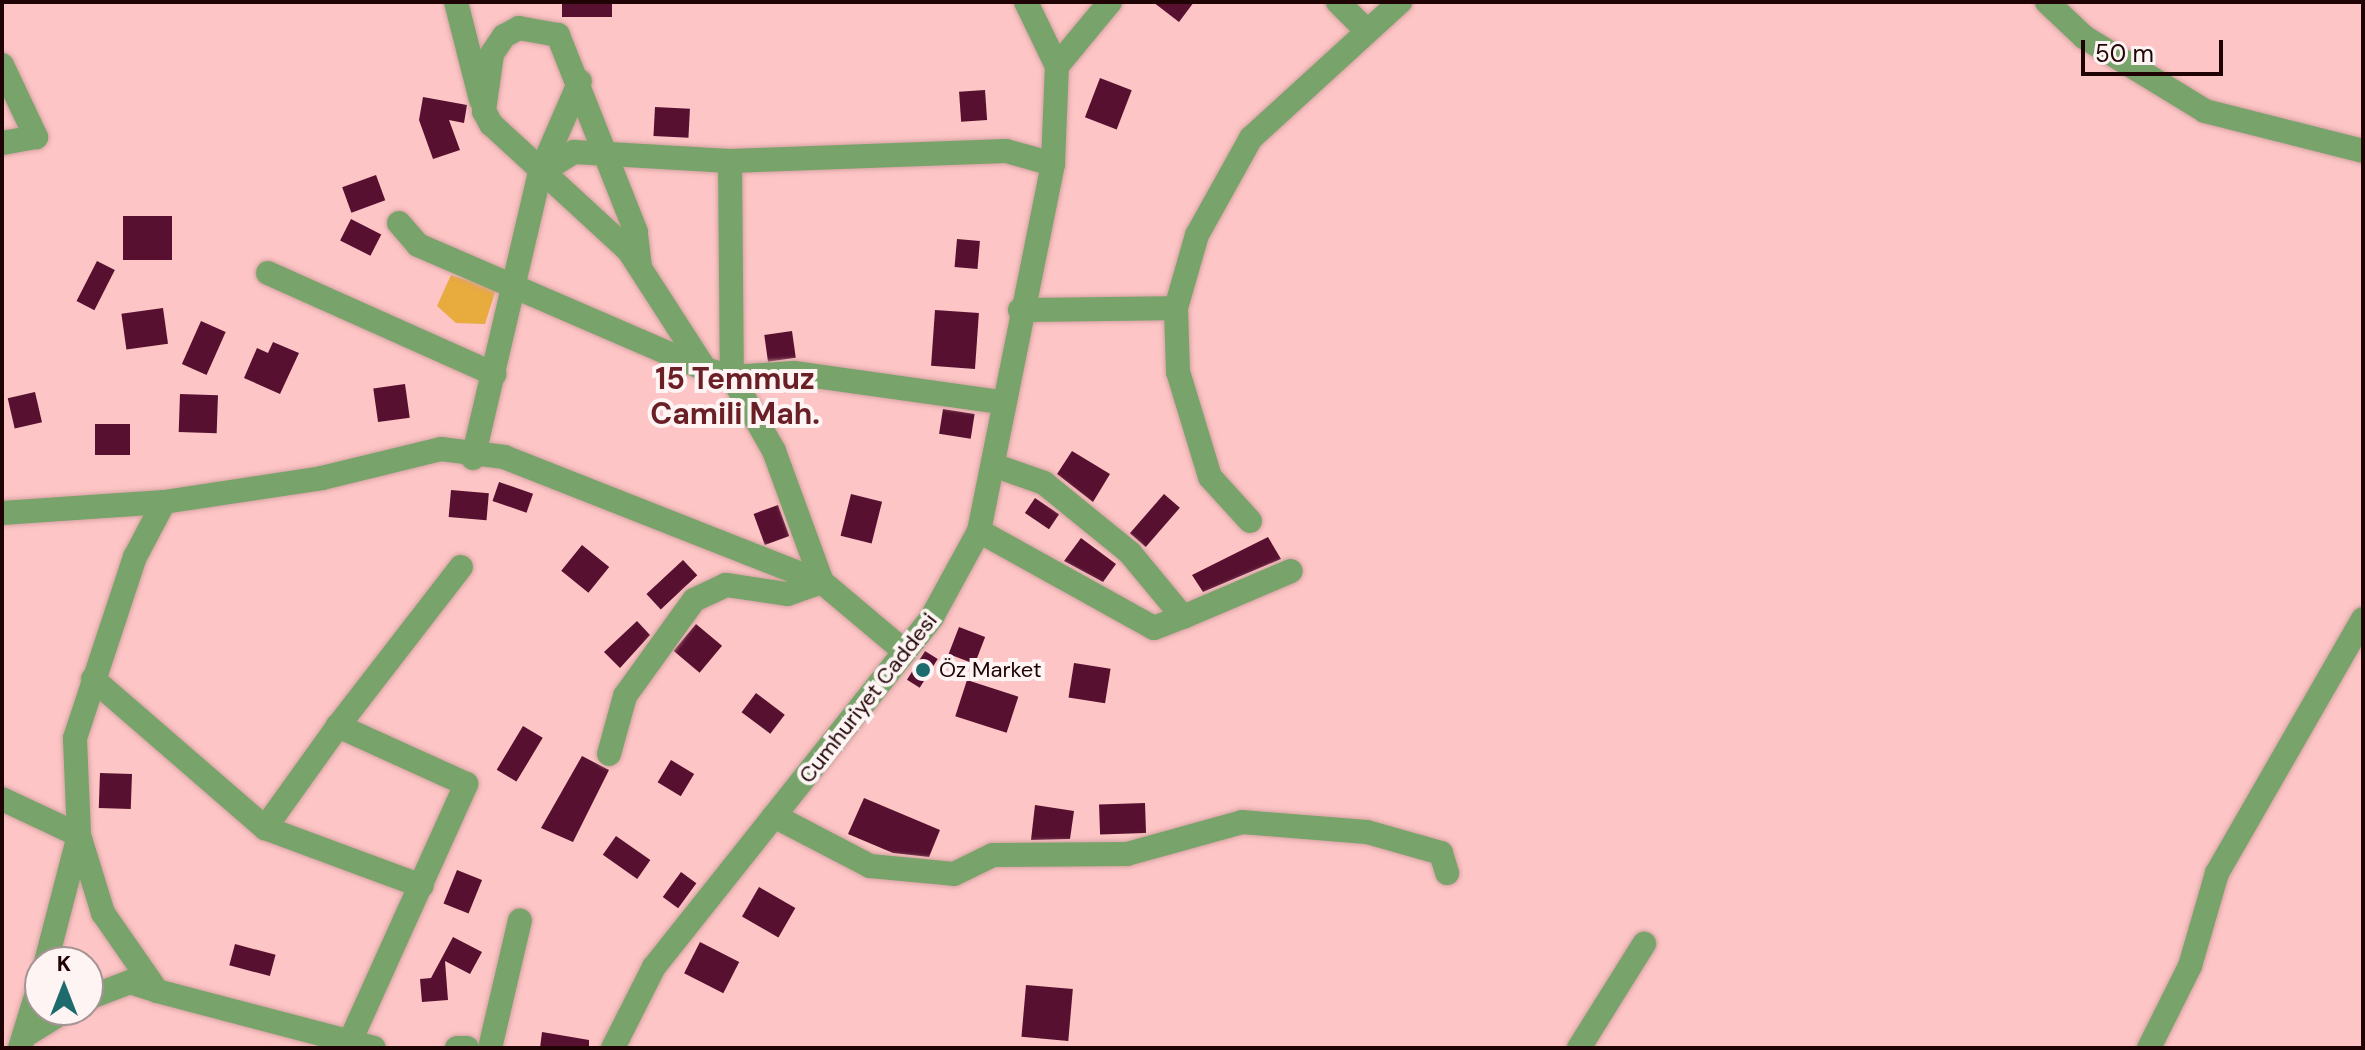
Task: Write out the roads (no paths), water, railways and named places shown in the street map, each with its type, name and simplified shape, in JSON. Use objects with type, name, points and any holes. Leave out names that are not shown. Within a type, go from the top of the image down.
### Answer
[{"type":"street","points":[[456,2],[484,111],[540,173],[640,267],[705,369]]},
{"type":"street","points":[[1026,2],[1057,66],[1110,2]]},
{"type":"street","points":[[1338,2],[1367,31]]},
{"type":"street","points":[[1250,521],[1210,477],[1178,372],[1176,308],[1197,235],[1251,138],[1400,2]]},
{"type":"street","points":[[2047,2],[2084,37],[2205,111],[2363,151]]},
{"type":"street","points":[[484,111],[492,54],[519,28],[558,35],[580,81],[636,232],[640,267]]},
{"type":"street","points":[[2,65],[36,137],[2,143]]},
{"type":"street","name":"Cumhuriyet Caddesi","points":[[613,1048],[654,967],[932,617],[979,531],[993,465],[1001,402],[1053,164],[1057,66]]},
{"type":"street","points":[[473,458],[515,291],[540,173],[580,81]]},
{"type":"street","points":[[540,173],[574,152],[730,161],[1006,151],[1053,164]]},
{"type":"street","points":[[730,161],[732,377],[774,451],[822,582]]},
{"type":"street","points":[[399,223],[418,245],[515,291],[705,369],[732,377],[794,373],[1001,402]]},
{"type":"street","points":[[268,273],[494,374]]},
{"type":"street","points":[[1020,310],[1176,308]]},
{"type":"street","points":[[2,513],[164,502],[322,478],[441,449],[473,458],[504,457],[822,582],[904,651]]},
{"type":"street","points":[[993,465],[1044,483],[1130,553],[1183,617]]},
{"type":"street","points":[[157,991],[103,913],[79,835],[75,738],[135,557],[164,502]]},
{"type":"street","points":[[979,531],[1154,628],[1291,571]]},
{"type":"street","points":[[265,828],[338,726],[461,567]]},
{"type":"street","points":[[609,754],[625,696],[694,600],[726,585],[787,594],[822,582]]},
{"type":"street","points":[[2149,1048],[2190,966],[2217,873],[2363,619]]},
{"type":"street","points":[[93,679],[265,828],[422,886]]},
{"type":"street","points":[[338,726],[466,784],[348,1046]]},
{"type":"street","points":[[2,799],[79,835]]},
{"type":"street","points":[[774,816],[870,866],[954,874],[993,855],[1127,854],[1242,822],[1367,832],[1441,853],[1447,873]]},
{"type":"street","points":[[50,946],[79,835]]},
{"type":"street","points":[[490,1048],[520,920]]},
{"type":"street","points":[[1579,1048],[1644,944]]},
{"type":"street","points":[[104,992],[130,982],[348,1046],[374,1048]]},
{"type":"street","points":[[22,1042],[44,1026]]},
{"type":"street","points":[[457,1048],[467,1048]]},
{"type":"place","name":"Öz Market","points":[[923,670]]},
{"type":"district","name":"15 Temmuz Camili Mah.","points":[[735,396]]}]
